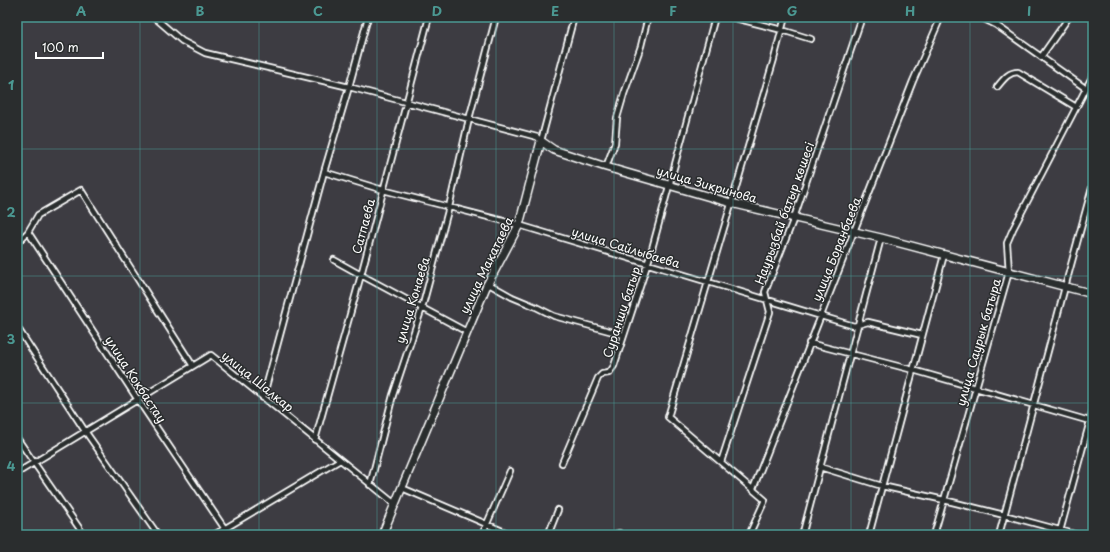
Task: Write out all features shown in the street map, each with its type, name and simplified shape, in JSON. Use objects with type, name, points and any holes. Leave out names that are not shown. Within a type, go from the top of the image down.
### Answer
[{"type":"street","name":"улица Зикринова","points":[[154,17],[182,41],[205,54],[349,87],[537,137],[554,150],[606,167],[731,203],[881,238],[1093,294]]},
{"type":"street","points":[[263,398],[324,172],[368,17]]},
{"type":"street","name":"Сатпаева","points":[[315,440],[361,275],[429,17]]},
{"type":"street","name":"улица Конаева","points":[[370,485],[394,395],[422,308],[449,207],[469,119],[496,17]]},
{"type":"street","name":"улица Макатаева","points":[[382,535],[487,283],[519,225],[574,17]]},
{"type":"street","points":[[606,167],[615,143],[617,118],[641,46],[648,17]]},
{"type":"street","name":"Суранши батыр","points":[[562,462],[598,378],[602,374],[609,372],[612,369],[647,264],[715,17]]},
{"type":"street","points":[[731,17],[811,39]]},
{"type":"street","points":[[749,535],[765,500],[668,417],[785,17]]},
{"type":"street","name":"Наурызбай батыр көшесі","points":[[721,462],[770,312],[765,292],[794,218],[862,17]]},
{"type":"street","name":"улица Боранбаева","points":[[753,489],[913,81],[941,17]]},
{"type":"street","points":[[980,17],[996,25],[1085,88]]},
{"type":"street","points":[[996,25],[1002,17]]},
{"type":"street","points":[[1041,57],[1069,17]]},
{"type":"street","points":[[997,87],[1008,75],[1018,72],[1076,107]]},
{"type":"street","name":"улица Саурык батыра","points":[[934,535],[1009,272],[1007,243],[1093,75]]},
{"type":"street","name":"улица Сайлыбаева","points":[[324,172],[383,190],[519,225],[820,317],[854,326],[868,322],[922,335]]},
{"type":"street","points":[[999,535],[1093,184]]},
{"type":"street","points":[[17,243],[28,232],[38,215],[81,190],[193,366]]},
{"type":"street","name":"улица Кокбастау","points":[[28,232],[138,400],[229,535]]},
{"type":"street","points":[[805,533],[820,466],[881,238]]},
{"type":"street","points":[[869,535],[944,255]]},
{"type":"street","points":[[334,260],[467,332]]},
{"type":"street","points":[[487,283],[512,297],[554,316],[624,334]]},
{"type":"street","points":[[17,327],[85,431],[158,535]]},
{"type":"street","points":[[809,343],[913,370],[1091,422]]},
{"type":"street","name":"улица Шалкар","points":[[17,473],[210,355],[395,504]]},
{"type":"street","points":[[1060,532],[1091,422],[1093,410]]},
{"type":"street","points":[[17,438],[84,535]]},
{"type":"street","points":[[214,535],[340,460]]},
{"type":"street","points":[[820,466],[882,486],[944,500],[1004,515],[1060,532],[1078,535]]},
{"type":"street","points":[[482,535],[510,471]]},
{"type":"street","points":[[402,488],[512,535]]},
{"type":"street","points":[[548,535],[558,510]]}]
